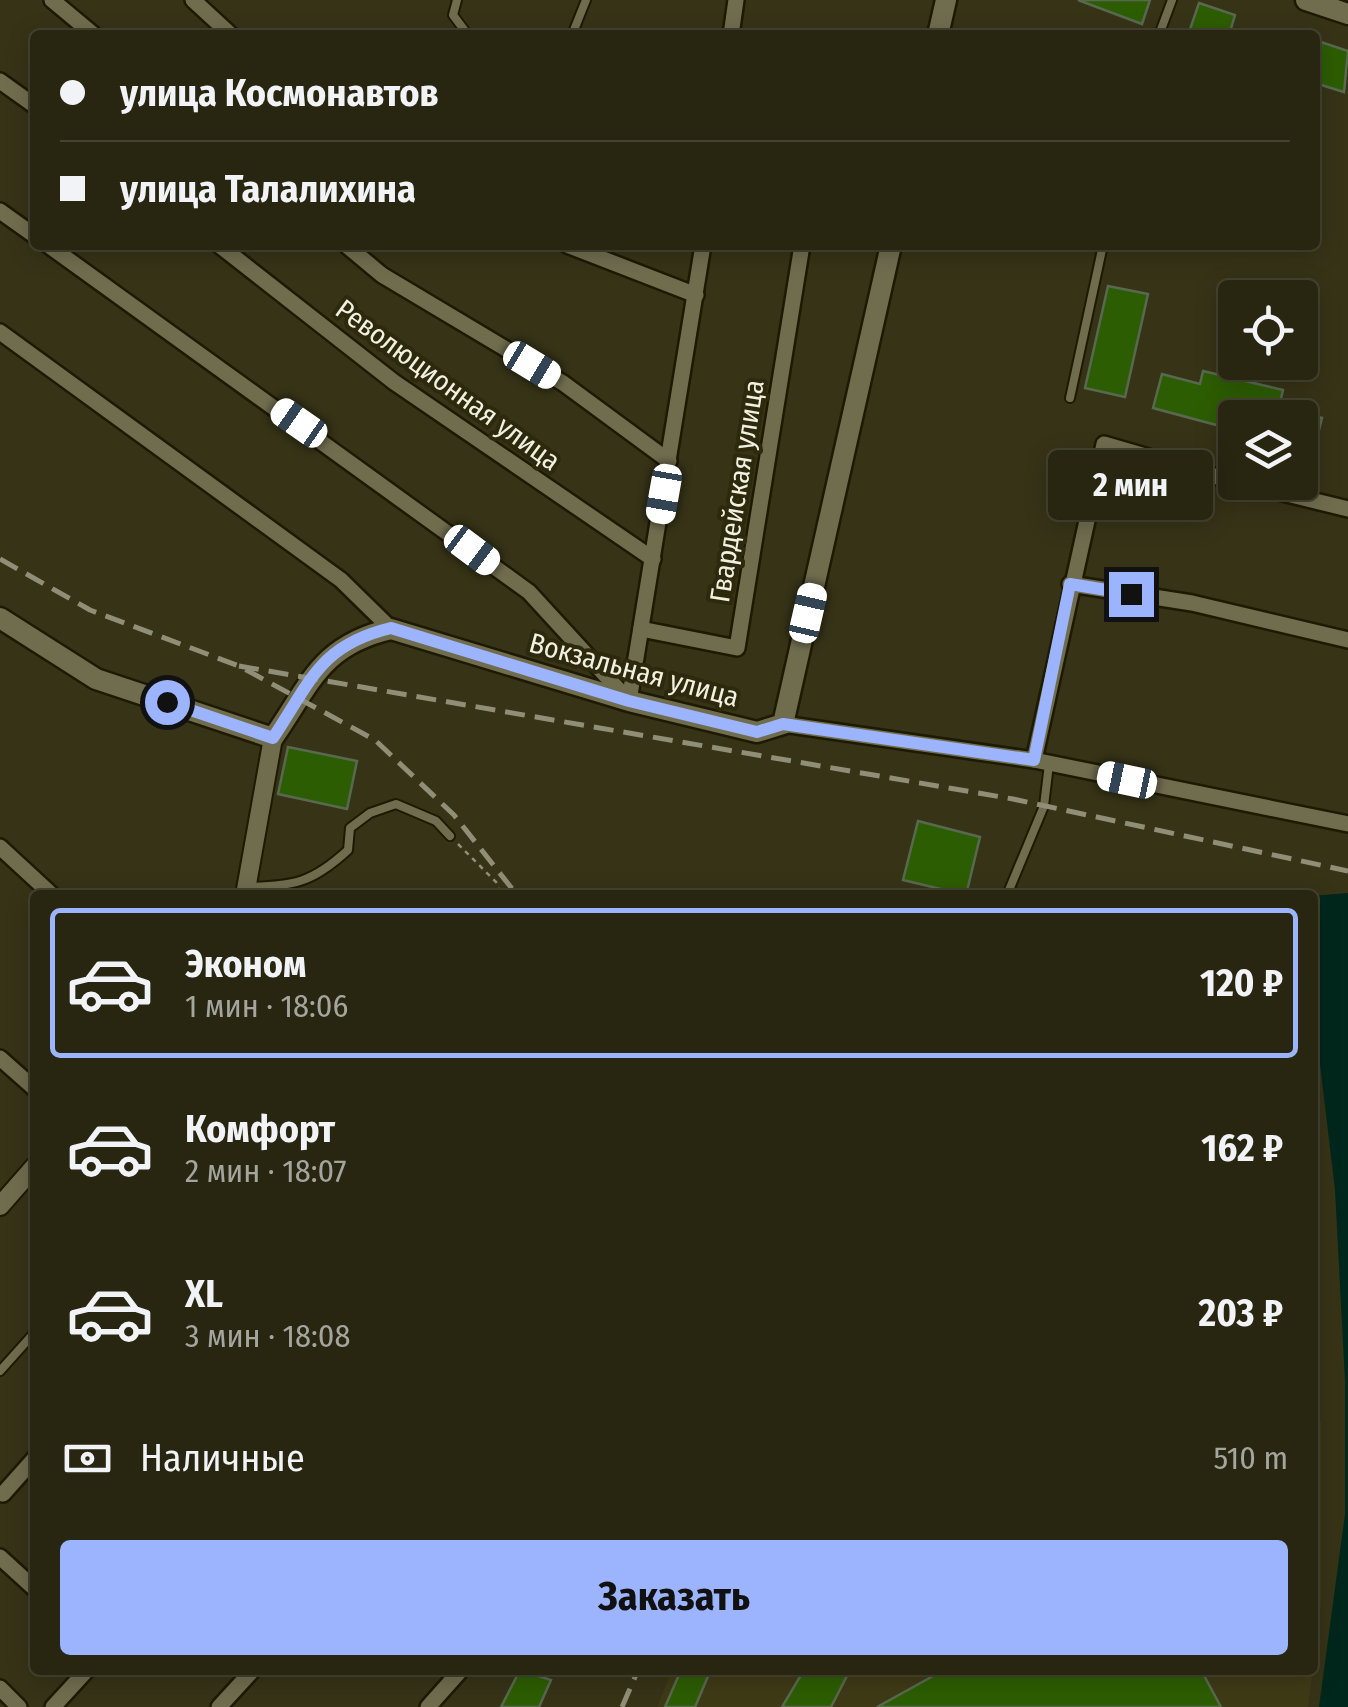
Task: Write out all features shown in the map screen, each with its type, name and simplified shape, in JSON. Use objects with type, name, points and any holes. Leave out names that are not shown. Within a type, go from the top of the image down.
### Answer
[{"type":"main road","points":[[939,30],[946,0]]},
{"type":"main road","points":[[1306,0],[1348,14]]},
{"type":"main road","points":[[783,724],[889,250]]},
{"type":"main road","points":[[0,618],[96,679],[273,738],[328,657],[354,637],[391,628]]},
{"type":"main road","name":"Вокзальная улица","points":[[391,628],[629,701],[757,732],[783,724]]},
{"type":"street","points":[[52,0],[88,30]]},
{"type":"street","points":[[193,0],[226,30]]},
{"type":"street","points":[[731,30],[736,0]]},
{"type":"street","points":[[0,81],[30,102]]},
{"type":"street","points":[[0,211],[30,232]]},
{"type":"street","points":[[55,250],[529,592],[629,701]]},
{"type":"street","name":"Революционная улица","points":[[225,250],[394,382],[653,559]]},
{"type":"street","points":[[352,250],[382,275],[562,383],[669,461]]},
{"type":"street","points":[[580,250],[696,295]]},
{"type":"street","points":[[629,701],[702,250]]},
{"type":"street","name":"Гвардейская улица","points":[[641,629],[737,648],[801,250]]},
{"type":"street","points":[[0,332],[340,580],[391,628]]},
{"type":"street","points":[[1042,762],[1070,584],[1104,444],[1218,477]]},
{"type":"street","points":[[1311,500],[1348,509]]},
{"type":"street","points":[[1070,584],[1192,602],[1348,640]]},
{"type":"street","points":[[783,724],[1042,762],[1348,824]]},
{"type":"street","points":[[246,890],[273,738]]},
{"type":"street","points":[[0,847],[47,890]]},
{"type":"street","points":[[0,1058],[30,1085]]},
{"type":"street","points":[[0,1206],[30,1172]]},
{"type":"street","points":[[1,1494],[30,1463]]},
{"type":"street","points":[[0,1557],[30,1584]]},
{"type":"street","points":[[52,1707],[82,1675]]},
{"type":"street","points":[[220,1707],[249,1675]]},
{"type":"street","points":[[428,1707],[457,1675]]},
{"type":"street","points":[[0,1688],[19,1707]]},
{"type":"lane","points":[[457,0],[453,15],[464,30]]},
{"type":"lane","points":[[574,30],[586,0]]},
{"type":"lane","points":[[1161,30],[1172,0]]},
{"type":"lane","points":[[1070,398],[1102,250]]},
{"type":"lane","points":[[1009,890],[1044,806],[1042,762]]},
{"type":"lane","points":[[255,890],[292,886],[324,872],[348,850],[350,828],[370,813],[396,804],[436,821],[450,836]]},
{"type":"lane","points":[[0,1370],[30,1337]]},
{"type":"path","points":[[450,836],[496,882],[499,890]]},
{"type":"shaded area","points":[[1348,893],[1348,1707],[1319,1707],[1345,1514],[1345,1381],[1335,1190],[1318,1047],[1318,896]]},
{"type":"shaded area","points":[[1318,1422],[1321,1422],[1318,1628]]},
{"type":"shaded area","points":[[670,1675],[1312,1675],[1308,1707],[657,1707]]},
{"type":"building","points":[[1078,0],[1150,0],[1142,24]]},
{"type":"building","points":[[1199,3],[1235,15],[1230,30],[1190,30]]},
{"type":"building","points":[[1320,42],[1348,51],[1344,92],[1320,85]]},
{"type":"building","points":[[1108,286],[1148,294],[1125,397],[1085,388]]},
{"type":"building","points":[[1203,371],[1218,375],[1218,380],[1241,380],[1283,390],[1281,400],[1218,400],[1218,425],[1153,408],[1162,374],[1200,384]]},
{"type":"building","points":[[288,747],[357,761],[347,809],[278,794]]},
{"type":"building","points":[[918,821],[980,837],[967,890],[945,890],[903,880]]},
{"type":"building","points":[[517,1675],[551,1680],[539,1707],[501,1707]]},
{"type":"building","points":[[679,1675],[709,1675],[695,1707],[665,1707]]},
{"type":"building","points":[[801,1675],[847,1675],[831,1707],[782,1707]]},
{"type":"building","points":[[935,1675],[1204,1675],[1221,1707],[877,1707]]},
{"type":"railway","points":[[0,559],[90,610],[239,666],[375,740],[454,815],[513,890]]},
{"type":"railway","points":[[239,666],[1013,799],[1348,871]]},
{"type":"railway","points":[[622,1707],[636,1675]]},
{"type":"route","points":[[167,702],[273,738],[328,657],[354,637],[391,628],[629,701],[757,732],[783,724],[1034,760],[1070,584],[1131,594]]}]
